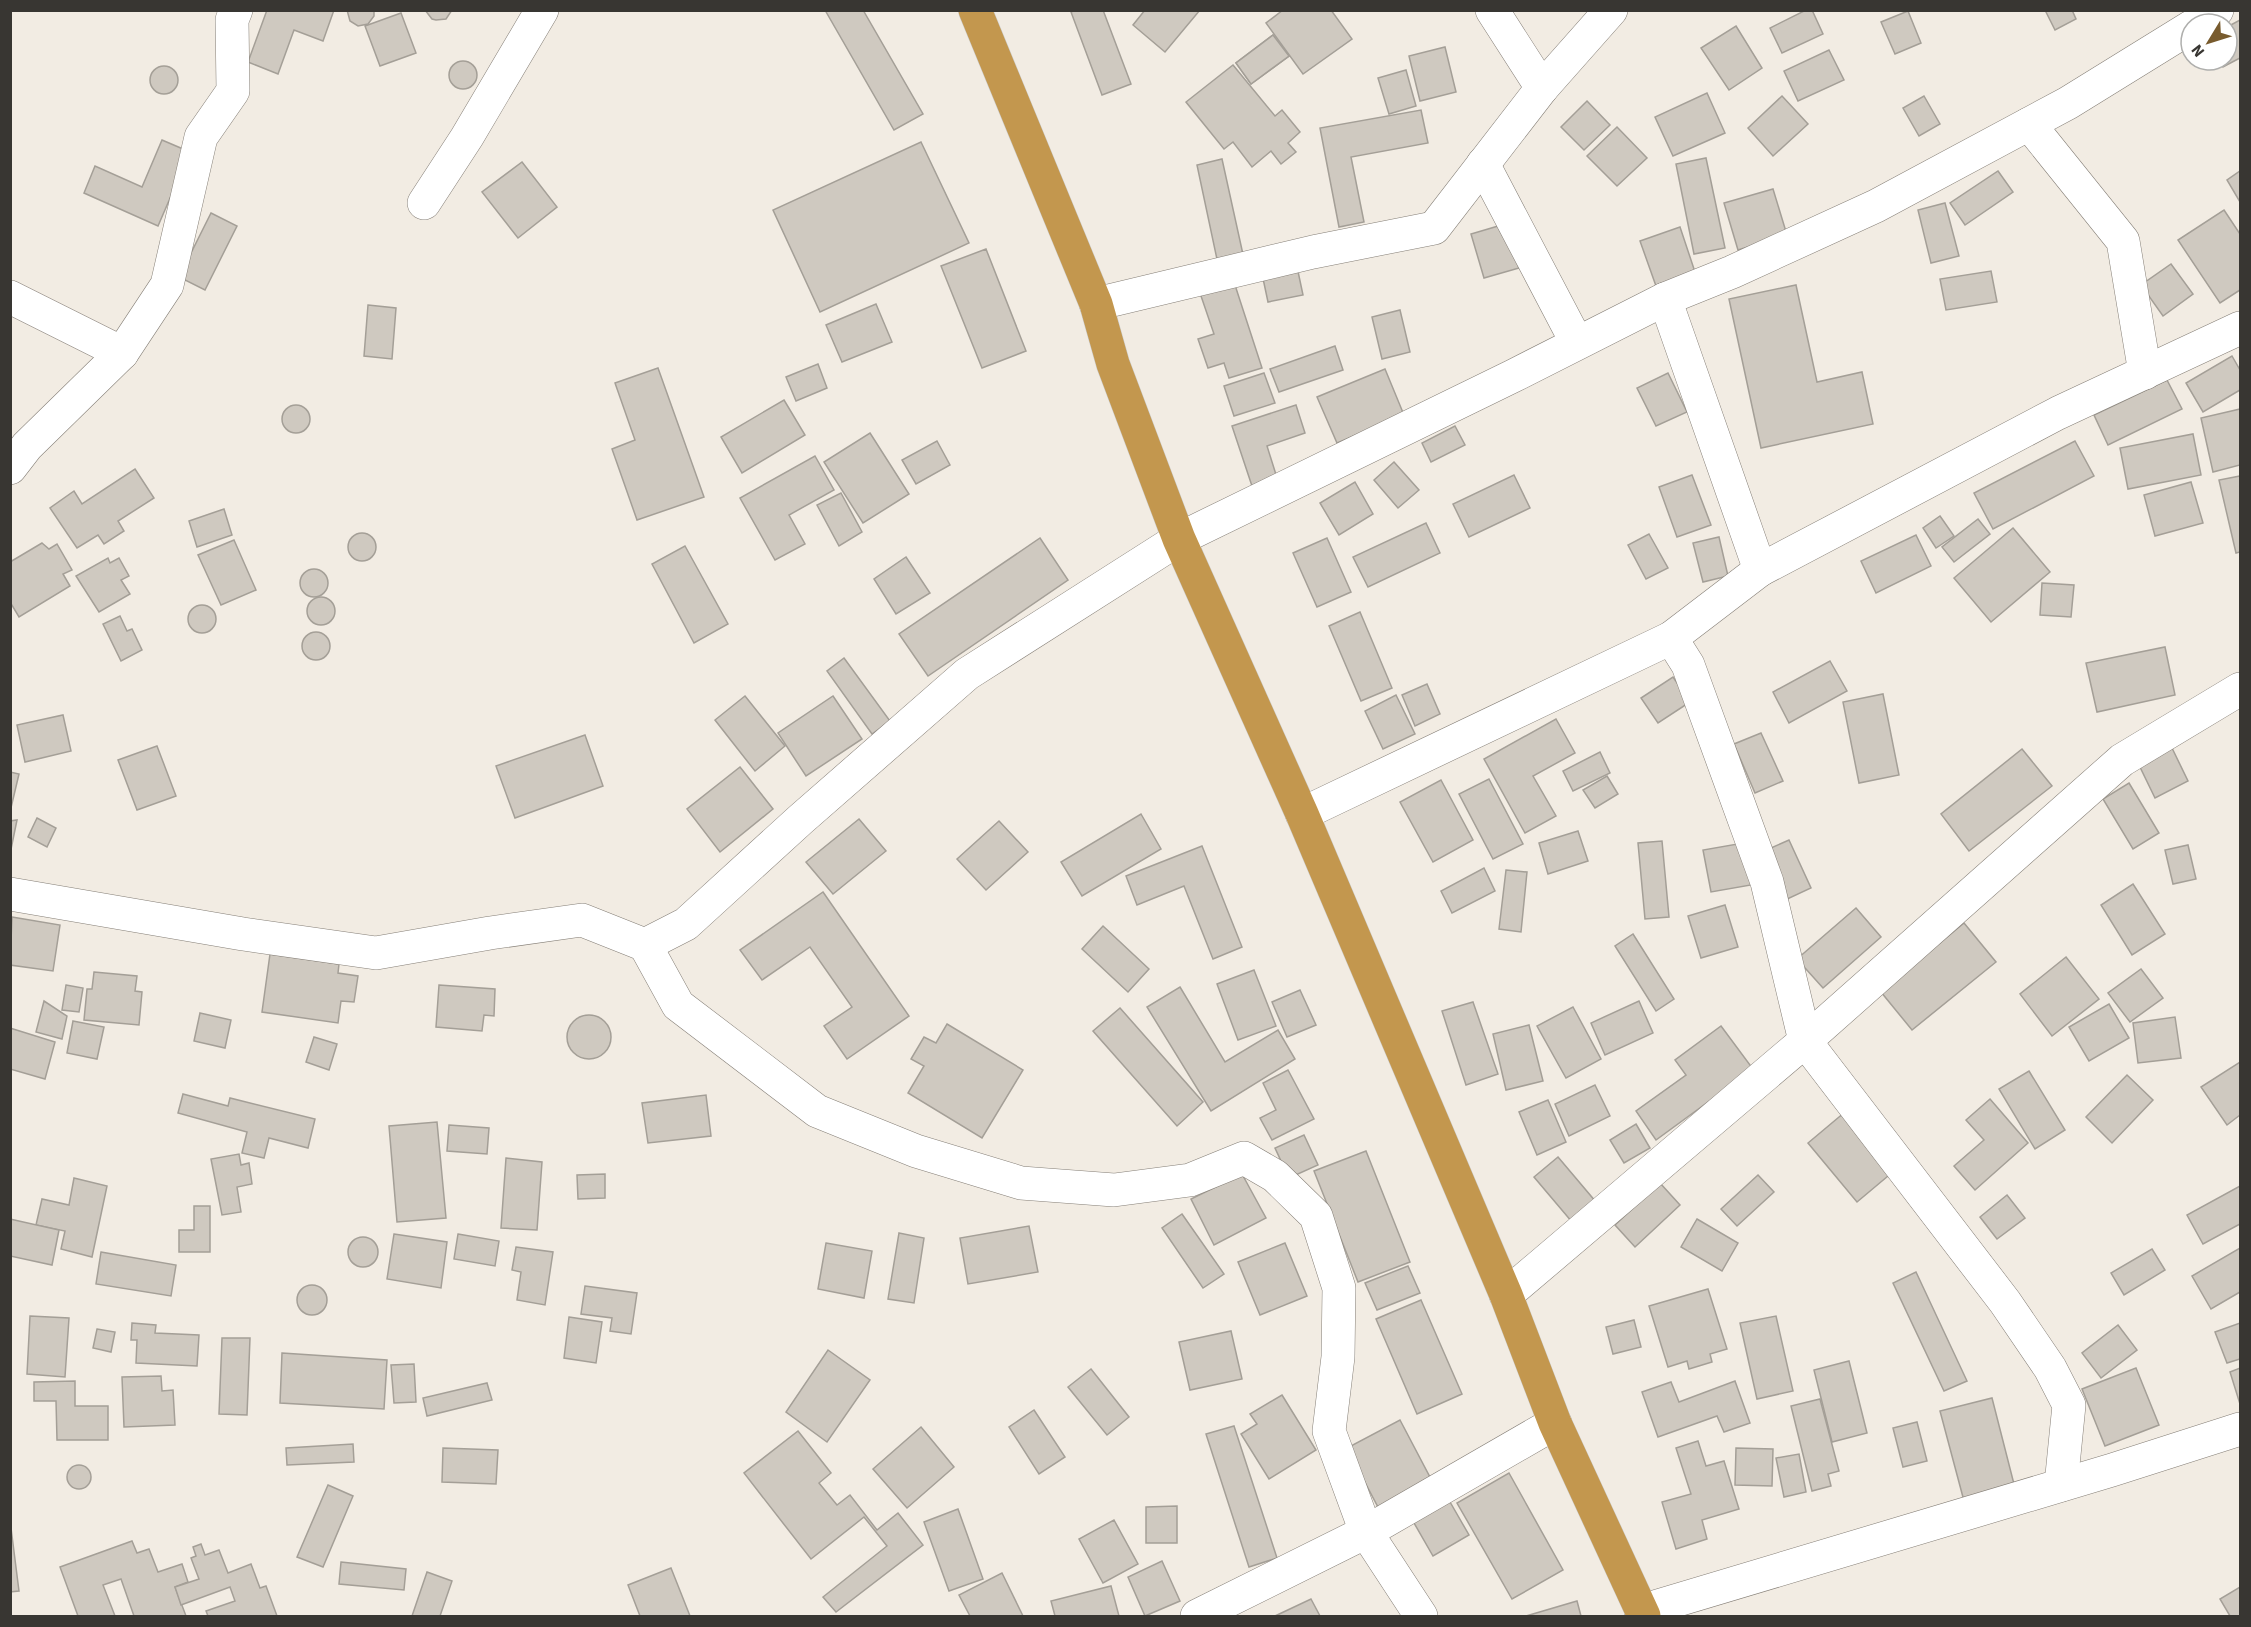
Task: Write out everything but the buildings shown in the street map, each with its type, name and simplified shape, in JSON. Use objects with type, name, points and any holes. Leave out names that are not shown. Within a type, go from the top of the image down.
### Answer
[{"type":"highway","points":[[975,10],[1096,304],[1113,364],[1179,539],[1302,814],[1506,1295],[1555,1423],[1642,1614]]},
{"type":"street","points":[[10,468],[27,446],[122,353],[167,285],[201,137],[233,91],[232,20],[236,10]]},
{"type":"street","points":[[424,203],[467,137],[542,10]]},
{"type":"street","points":[[1492,10],[1542,88]]},
{"type":"street","points":[[1096,304],[1313,252],[1434,228],[1542,88],[1611,10]]},
{"type":"street","points":[[645,945],[686,924],[800,819],[967,674],[1179,539],[1665,300],[1876,206],[2068,103],[2179,34]]},
{"type":"street","points":[[2029,123],[2123,242],[2145,373]]},
{"type":"street","points":[[1483,164],[1577,343]]},
{"type":"street","points":[[10,297],[122,353]]},
{"type":"street","points":[[1665,300],[1760,570]]},
{"type":"street","points":[[1302,814],[1671,638],[1760,570],[2048,419],[2241,328]]},
{"type":"street","points":[[1671,638],[1688,665],[1767,882],[1805,1041],[2005,1302],[2050,1368],[2069,1405],[2061,1485]]},
{"type":"street","points":[[1506,1295],[1805,1041],[2122,760],[2241,689]]},
{"type":"street","points":[[10,894],[376,954],[490,933],[582,920],[645,945],[678,1005],[817,1111],[916,1151],[1021,1183],[1114,1190],[1190,1180],[1244,1158],[1275,1176],[1316,1216],[1339,1288],[1338,1357],[1329,1431],[1366,1532],[1420,1617]]},
{"type":"street","points":[[1197,1617],[1366,1532],[1555,1423]]},
{"type":"street","points":[[1642,1614],[2241,1429]]}]
